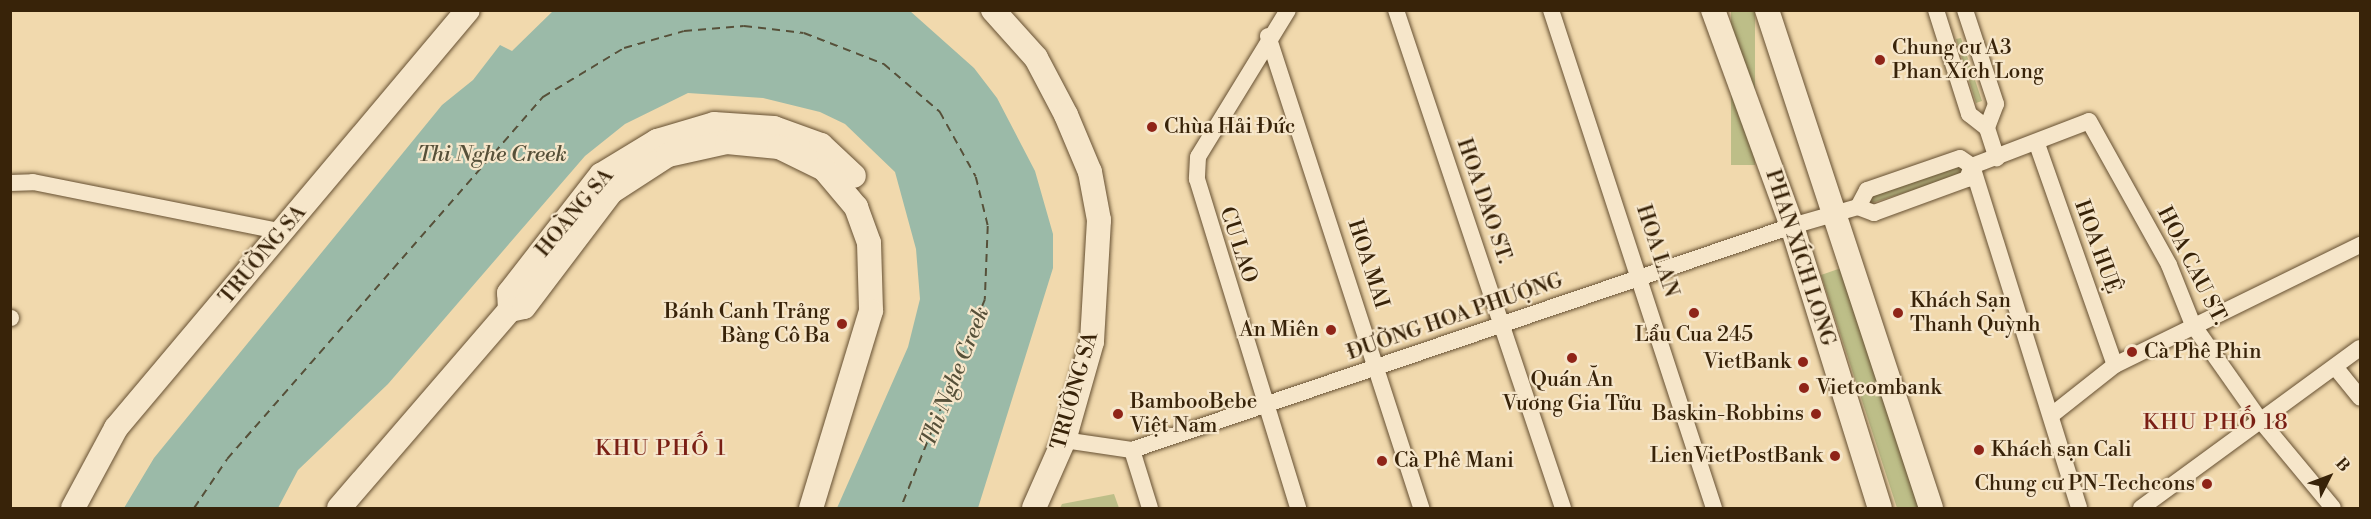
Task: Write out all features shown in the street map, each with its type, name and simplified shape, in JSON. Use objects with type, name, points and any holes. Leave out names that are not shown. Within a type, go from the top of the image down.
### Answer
[{"type":"street","name":"TRƯỜNG SA","points":[[73,508],[116,428],[284,232],[468,10]]},
{"type":"street","name":"TRƯỜNG SA","points":[[993,10],[1036,58],[1066,116],[1090,172],[1100,220],[1092,342],[1064,440],[1034,508]]},
{"type":"street","name":"CU LAO","points":[[1288,10],[1268,36],[1198,157],[1197,178],[1298,508]]},
{"type":"street","name":"HOA DAO ST.","points":[[1396,10],[1563,508]]},
{"type":"street","name":"HOA LAN","points":[[1551,10],[1642,276],[1714,508]]},
{"type":"street","name":"PHAN XÍCH LONG","points":[[1713,10],[1792,226],[1880,508]]},
{"type":"street","points":[[1767,10],[1930,508]]},
{"type":"street","points":[[1936,10],[1969,114],[1988,128]]},
{"type":"street","points":[[1944,35],[1968,18],[1996,104],[1988,128],[1997,158]]},
{"type":"street","name":"HOA MAI","points":[[1268,36],[1378,367],[1421,508]]},
{"type":"street","name":"HOA CAU ST.","points":[[2037,144],[2089,122],[2169,265],[2193,325],[2260,420],[2333,508]]},
{"type":"street","name":"HOÀNG SA","points":[[339,508],[510,310],[509,293],[529,284],[601,175],[627,156],[714,124],[774,128],[821,145],[842,162],[880,225],[889,259],[890,303],[862,364],[854,407],[841,418],[810,508]]},
{"type":"street","points":[[1972,165],[2037,144]]},
{"type":"street","name":"HOA HUỆ","points":[[2037,144],[2115,365]]},
{"type":"street","points":[[1858,207],[1867,190],[1960,158],[1972,165],[2053,414],[2079,508]]},
{"type":"street","points":[[1834,214],[1858,207],[1874,213],[1967,178],[1972,165]]},
{"type":"street","points":[[10,183],[33,182],[284,232]]},
{"type":"street","name":"ĐƯỜNG HOA PHƯỢNG","points":[[1064,440],[1132,450],[1502,327],[1642,276],[1834,214]]},
{"type":"street","points":[[2053,414],[2115,365],[2193,325],[2361,246]]},
{"type":"street","points":[[2141,508],[2361,348]]},
{"type":"street","points":[[2336,368],[2361,398]]},
{"type":"street","points":[[1132,450],[1150,508]]},
{"type":"green space","points":[[1731,11],[1755,11],[1755,165],[1731,165]]},
{"type":"green space","points":[[1961,38],[1982,101],[1976,103],[1956,39]]},
{"type":"green space","points":[[1961,165],[1964,175],[1871,203],[1868,193]]},
{"type":"green space","points":[[1844,267],[1921,506],[1897,508],[1821,275]]},
{"type":"green space","points":[[1114,494],[1119,508],[1060,508],[1062,504]]},
{"type":"water","name":"Thi Nghe Creek","points":[[554,10],[910,11],[974,68],[997,98],[1035,171],[1053,234],[1053,268],[978,508],[837,508],[908,347],[920,299],[916,249],[895,172],[845,124],[820,112],[763,98],[688,93],[625,124],[585,156],[388,384],[298,470],[278,508],[124,508],[154,458],[442,105],[473,80],[500,45],[512,51]]},
{"type":"ferry route","points":[[194,508],[227,459],[543,97],[624,48],[684,31],[744,26],[804,33],[884,64],[940,112],[976,177],[988,226],[985,300],[901,508]]},
{"type":"place","name":"Chung cư A3 Phan Xích Long","points":[[1880,60]]},
{"type":"place","name":"Chùa Hải Đức","points":[[1152,127]]},
{"type":"place","name":"Lẩu Cua 245","points":[[1694,313]]},
{"type":"place","name":"Khách Sạn Thanh Quỳnh","points":[[1898,313]]},
{"type":"place","name":"Bánh Canh Trảng Bàng Cô Ba","points":[[842,324]]},
{"type":"place","name":"An Miên","points":[[1331,330]]},
{"type":"place","name":"Cà Phê Phin","points":[[2132,352]]},
{"type":"place","name":"Quán Ăn Vương Gia Tửu","points":[[1572,358]]},
{"type":"place","name":"VietBank","points":[[1803,362]]},
{"type":"place","name":"Vietcombank","points":[[1804,388]]},
{"type":"place","name":"BambooBebe Việt Nam","points":[[1118,414]]},
{"type":"place","name":"Baskin-Robbins","points":[[1816,414]]},
{"type":"place","name":"Khách sạn Cali","points":[[1979,450]]},
{"type":"place","name":"LienVietPostBank","points":[[1835,456]]},
{"type":"place","name":"Cà Phê Mani","points":[[1382,461]]},
{"type":"place","name":"Chung cư PN-Techcons","points":[[2207,484]]},
{"type":"district","name":"KHU PHỐ 18","points":[[2216,423]]},
{"type":"district","name":"KHU PHỐ 1","points":[[661,449]]}]
